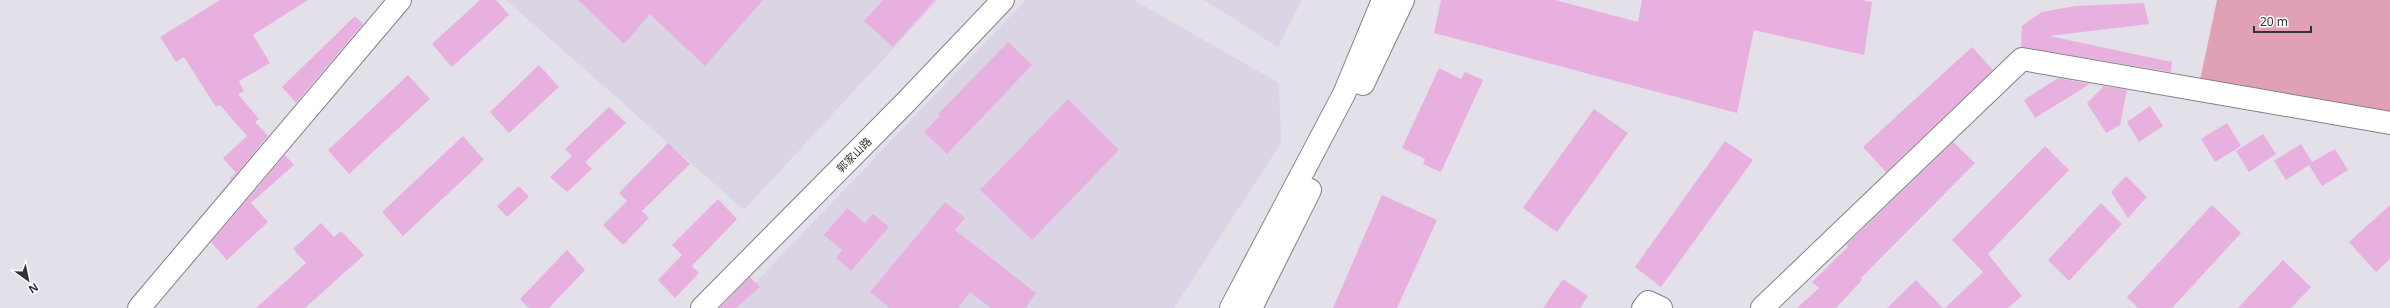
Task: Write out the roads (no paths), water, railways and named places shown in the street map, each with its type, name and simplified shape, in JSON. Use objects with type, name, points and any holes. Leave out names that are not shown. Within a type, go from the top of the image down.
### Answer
[{"type":"street","points":[[139,308],[400,0]]},
{"type":"street","name":"郭家山路","points":[[702,308],[905,103],[1003,0]]},
{"type":"street","points":[[1231,308],[1344,94],[1383,0]]},
{"type":"street","points":[[1251,308],[1403,0]]},
{"type":"street","points":[[1762,308],[2022,59],[2390,124]]},
{"type":"street","points":[[1643,308],[1648,302],[1661,308]]}]
